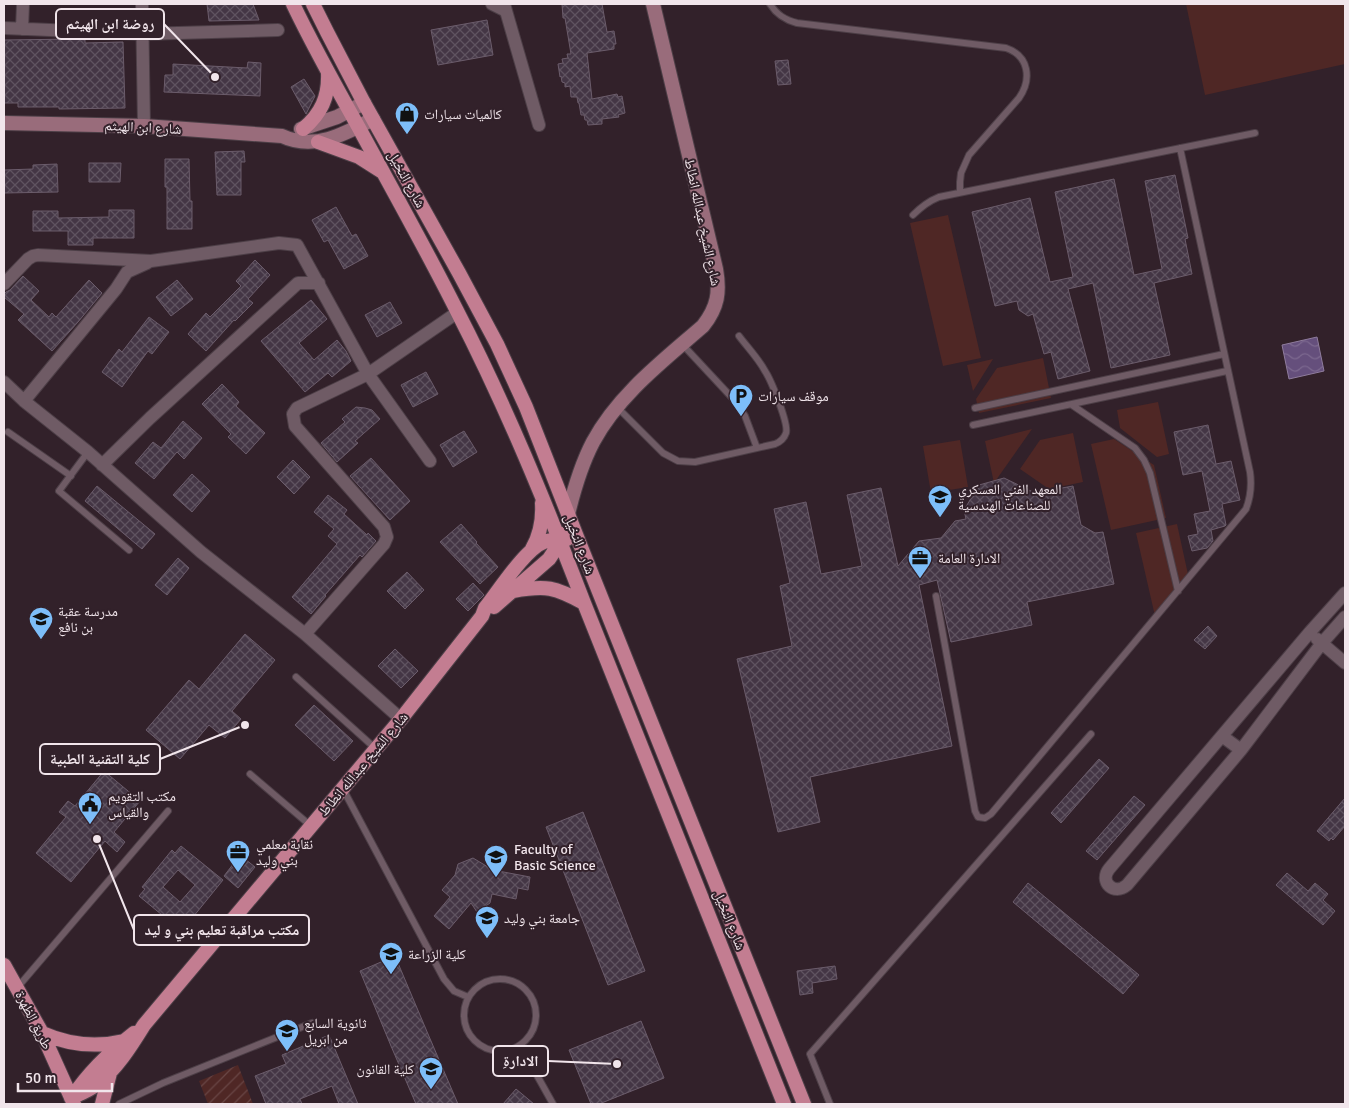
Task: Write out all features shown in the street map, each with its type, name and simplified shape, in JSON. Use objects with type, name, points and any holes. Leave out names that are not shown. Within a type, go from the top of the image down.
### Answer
[{"type":"main road","name":"شارع النخيل","points":[[293,4],[304,29],[458,312],[506,412],[560,539],[784,1104]]},
{"type":"main road","name":"شارع النخيل","points":[[313,4],[373,119],[460,273],[497,344],[526,407],[578,542],[804,1104]]},
{"type":"main road","name":"شارع الشيخ عبدالله انطاط","points":[[482,616],[492,610],[554,553],[568,514],[577,477],[594,440],[617,406],[636,386],[703,326],[716,304],[718,289],[716,269],[653,4]]},
{"type":"main road","points":[[303,129],[318,114],[323,104],[327,94],[328,72]]},
{"type":"main road","points":[[282,136],[322,123],[350,111],[364,102]]},
{"type":"main road","points":[[282,136],[299,142],[318,142],[330,139],[373,119]]},
{"type":"main road","name":"شارع ابن الهيثم","points":[[4,124],[144,126],[282,136]]},
{"type":"main road","points":[[318,142],[352,154],[382,172]]},
{"type":"main road","points":[[530,552],[537,538],[541,522],[540,490]]},
{"type":"main road","name":"شارع الشيخ عبدالله انطاط","points":[[73,1101],[96,1085],[124,1056],[144,1025],[401,719],[530,552],[544,542],[568,539],[578,542]]},
{"type":"main road","points":[[512,591],[531,587],[550,588],[584,603]]},
{"type":"main road","name":"طريق الظهرة","points":[[4,965],[42,1033],[73,1101]]},
{"type":"main road","name":"شارع الشيخ عبدالله انطاط","points":[[73,1101],[88,1076],[124,1041],[144,1025]]},
{"type":"main road","points":[[42,1033],[64,1042],[88,1046],[124,1041]]},
{"type":"main road","points":[[102,1104],[111,1070]]},
{"type":"street","points":[[22,29],[23,4]]},
{"type":"street","points":[[142,4],[144,126]]},
{"type":"street","points":[[492,4],[505,7],[539,125]]},
{"type":"street","points":[[4,28],[143,34],[278,30]]},
{"type":"street","points":[[4,284],[28,259],[38,255],[151,261],[280,243],[297,245],[368,374],[430,461]]},
{"type":"street","points":[[24,401],[116,289],[127,272],[151,261]]},
{"type":"street","points":[[102,465],[150,418],[298,283],[319,283]]},
{"type":"street","points":[[305,634],[384,544],[387,536],[384,527],[296,426],[293,414],[297,408],[368,374],[458,312]]},
{"type":"street","points":[[4,382],[24,401],[88,452],[201,552],[305,634],[401,719]]},
{"type":"street","points":[[1345,593],[1109,869],[1105,878],[1109,886],[1118,890],[1126,885],[1241,750],[1322,643],[1345,616]]},
{"type":"street","points":[[1310,632],[1345,664]]},
{"type":"street","points":[[1222,736],[1241,750]]},
{"type":"lane","points":[[770,4],[778,15],[790,22],[1006,48],[1013,50],[1020,56],[1027,73],[1027,82],[1024,90],[969,155],[961,172],[960,192]]},
{"type":"lane","points":[[913,216],[929,201],[939,197],[1255,133]]},
{"type":"lane","points":[[936,596],[974,811],[978,817],[985,818],[991,814],[1246,509],[1252,489],[1250,472],[1180,148]]},
{"type":"lane","points":[[617,406],[663,453],[678,461],[695,462],[780,442],[784,438],[787,428],[767,373],[739,336]]},
{"type":"lane","points":[[682,344],[731,395],[745,416],[757,448]]},
{"type":"lane","points":[[974,408],[1224,354]]},
{"type":"lane","points":[[973,426],[1227,372]]},
{"type":"lane","points":[[1072,405],[1135,448],[1144,460],[1150,473],[1178,591]]},
{"type":"lane","points":[[8,432],[71,476]]},
{"type":"lane","points":[[88,452],[60,491],[129,550]]},
{"type":"lane","points":[[296,677],[376,749]]},
{"type":"lane","points":[[830,1104],[810,1054],[1091,734]]},
{"type":"lane","points":[[250,774],[311,826]]},
{"type":"lane","points":[[343,788],[444,979],[454,991],[468,997]]},
{"type":"lane","points":[[17,988],[168,811]]},
{"type":"lane","points":[[494,979],[510,980],[524,988],[529,994],[533,1001],[536,1017],[531,1033],[520,1045],[497,1051],[476,1042],[466,1029],[464,1013],[468,997],[479,985],[494,979]]},
{"type":"lane","points":[[119,1104],[163,1083],[312,1023]]},
{"type":"lane","points":[[520,1045],[553,1104]]},
{"type":"shaded area","points":[[1186,4],[1345,4],[1345,64],[1205,95]]},
{"type":"shaded area","points":[[948,215],[981,358],[943,366],[910,223]]},
{"type":"shaded area","points":[[1043,358],[1051,398],[979,413],[976,399],[997,368]]},
{"type":"shaded area","points":[[993,359],[973,391],[967,365]]},
{"type":"shaded area","points":[[1158,402],[1169,454],[1157,457],[1120,428],[1117,410]]},
{"type":"shaded area","points":[[1032,429],[994,483],[985,441]]},
{"type":"shaded area","points":[[1073,433],[1083,482],[1049,489],[1020,469],[1040,440]]},
{"type":"shaded area","points":[[1114,439],[1154,465],[1166,518],[1111,530],[1091,444]]},
{"type":"shaded area","points":[[960,440],[968,487],[931,493],[923,446]]},
{"type":"shaded area","points":[[1177,524],[1189,579],[1155,616],[1136,533]]},
{"type":"shaded area","points":[[238,1065],[253,1104],[208,1104],[199,1081]]},
{"type":"water","points":[[1317,337],[1324,371],[1289,379],[1282,345]]},
{"type":"building","points":[[207,4],[253,4],[259,20],[209,21]]},
{"type":"building","points":[[562,4],[602,4],[607,32],[614,31],[616,44],[614,44],[614,49],[587,53],[592,99],[617,94],[618,97],[622,96],[625,113],[618,115],[619,117],[602,119],[602,124],[588,125],[584,115],[581,115],[577,97],[571,97],[570,86],[565,87],[565,83],[562,82],[558,64],[563,63],[562,59],[568,58],[567,54],[571,54]]},
{"type":"building","points":[[487,20],[493,55],[438,65],[431,30]]},
{"type":"building","points":[[4,40],[85,40],[85,43],[123,42],[125,108],[59,109],[59,107],[18,107],[18,103],[4,103]]},
{"type":"building","points":[[788,60],[791,84],[778,85],[775,61]]},
{"type":"building","points":[[248,62],[261,63],[260,96],[164,92],[165,75],[173,75],[173,64],[247,68]]},
{"type":"building","points":[[304,79],[315,96],[306,114],[291,87]]},
{"type":"building","points":[[244,151],[245,162],[241,162],[241,195],[217,195],[215,152]]},
{"type":"building","points":[[165,159],[189,159],[192,229],[167,229]]},
{"type":"building","points":[[89,163],[121,163],[120,182],[89,182]]},
{"type":"building","points":[[57,164],[58,192],[4,193],[4,170],[33,169],[33,165]]},
{"type":"building","points":[[1175,175],[1188,238],[1185,239],[1192,274],[1154,283],[1170,355],[1111,368],[1093,283],[1068,289],[1090,371],[1058,379],[1051,352],[1044,354],[1033,314],[1028,316],[1019,310],[1017,301],[995,306],[972,212],[1030,198],[1050,282],[1073,277],[1055,192],[1114,179],[1134,275],[1162,269],[1145,181]]},
{"type":"building","points":[[336,207],[352,236],[356,234],[368,256],[344,269],[328,240],[324,242],[312,220]]},
{"type":"building","points":[[109,210],[134,210],[134,238],[93,238],[93,245],[68,245],[68,231],[33,231],[33,211],[58,211],[58,218],[109,217]]},
{"type":"building","points":[[255,260],[270,275],[248,299],[253,303],[234,320],[206,351],[188,334],[206,313],[210,317],[241,286],[236,281]]},
{"type":"building","points":[[23,276],[39,291],[31,300],[49,317],[52,313],[56,317],[89,280],[102,293],[52,351],[18,320],[24,314],[4,297],[4,294]]},
{"type":"building","points":[[177,280],[193,299],[171,316],[156,297]]},
{"type":"building","points":[[311,300],[327,319],[299,343],[314,360],[337,340],[351,361],[332,377],[328,373],[305,392],[261,341]]},
{"type":"building","points":[[390,302],[402,323],[377,337],[365,315]]},
{"type":"building","points":[[149,317],[169,332],[152,354],[148,351],[122,387],[102,372],[119,349],[122,352]]},
{"type":"building","points":[[426,372],[438,394],[413,407],[401,385]]},
{"type":"building","points":[[222,384],[239,402],[236,406],[265,433],[246,454],[228,437],[231,434],[202,404]]},
{"type":"building","points":[[356,407],[372,410],[380,419],[355,441],[358,443],[337,462],[321,443],[345,422],[342,419]]},
{"type":"building","points":[[183,421],[202,438],[184,459],[177,452],[154,479],[135,463],[153,442],[161,448]]},
{"type":"building","points":[[1208,425],[1216,464],[1231,461],[1240,500],[1222,504],[1226,525],[1211,530],[1213,541],[1207,548],[1192,551],[1188,536],[1198,534],[1194,514],[1210,511],[1202,471],[1183,475],[1174,432]]},
{"type":"building","points":[[464,431],[477,452],[453,467],[440,445]]},
{"type":"building","points":[[371,458],[410,501],[390,520],[350,476]]},
{"type":"building","points":[[293,460],[310,477],[294,494],[277,477]]},
{"type":"building","points":[[192,474],[210,491],[192,512],[173,495]]},
{"type":"building","points":[[1004,478],[1035,493],[1073,486],[1081,525],[1095,533],[1103,532],[1114,584],[1027,602],[1032,625],[951,642],[937,580],[919,585],[952,746],[810,777],[820,822],[778,832],[737,659],[792,646],[780,586],[790,583],[774,509],[806,502],[821,574],[862,566],[847,495],[881,488],[898,566],[919,541],[941,538],[955,521],[966,519],[964,510],[979,485]]},
{"type":"building","points":[[97,486],[155,534],[142,549],[85,501]]},
{"type":"building","points":[[328,495],[347,510],[344,514],[376,541],[362,557],[360,555],[311,614],[292,597],[337,544],[328,536],[334,529],[314,512]]},
{"type":"building","points":[[461,524],[498,567],[480,584],[440,542]]},
{"type":"building","points":[[178,558],[189,568],[167,595],[155,585]]},
{"type":"building","points":[[407,572],[424,590],[405,609],[387,591]]},
{"type":"building","points":[[473,583],[484,595],[468,611],[456,599]]},
{"type":"building","points":[[1208,626],[1217,636],[1205,649],[1194,640]]},
{"type":"building","points":[[245,634],[275,660],[232,711],[241,719],[225,738],[209,725],[180,759],[146,730],[189,680],[199,689]]},
{"type":"building","points":[[395,649],[418,671],[401,688],[378,666]]},
{"type":"building","points":[[314,705],[353,741],[334,761],[295,725]]},
{"type":"building","points":[[1099,759],[1109,768],[1061,823],[1051,813]]},
{"type":"building","name":"مكتب التقويم والقياس","points":[[104,771],[140,801],[114,832],[125,842],[117,852],[105,841],[71,882],[36,853],[66,817],[59,812],[68,801],[75,806]]},
{"type":"building","points":[[1134,796],[1145,805],[1097,860],[1086,851]]},
{"type":"building","points":[[1345,798],[1345,826],[1333,840],[1331,838],[1329,841],[1317,831]]},
{"type":"building","points":[[583,812],[645,971],[608,985],[546,827]]},
{"type":"building","points":[[181,846],[223,880],[193,917],[190,916],[179,929],[139,896],[145,889],[142,887],[172,850],[175,853]],"holes":[[[178,870],[195,885],[180,902],[163,887]]]},
{"type":"building","points":[[240,855],[255,867],[238,888],[224,876]]},
{"type":"building","points":[[473,858],[493,870],[530,877],[528,890],[518,888],[516,899],[492,894],[490,903],[477,912],[471,903],[449,929],[434,916],[450,897],[442,890],[455,875],[458,864]]},
{"type":"building","points":[[1287,873],[1308,891],[1315,883],[1328,894],[1323,900],[1335,911],[1323,925],[1276,885]]},
{"type":"building","points":[[1028,883],[1139,975],[1123,994],[1013,902]]},
{"type":"building","points":[[395,956],[458,1104],[416,1104],[391,1046],[360,971]]},
{"type":"building","points":[[835,966],[837,979],[812,983],[813,993],[800,995],[797,971]]},
{"type":"building","points":[[641,1021],[664,1078],[599,1104],[591,1104],[569,1050]]},
{"type":"building","points":[[329,1035],[358,1104],[339,1104],[332,1086],[300,1099],[302,1104],[266,1104],[255,1076],[286,1064],[282,1055]]},
{"type":"building","points":[[516,1089],[534,1104],[503,1104]]},
{"type":"place","name":"روضة ابن الهيثم","points":[[215,77]]},
{"type":"place","name":"كالميات سيارات","points":[[407,135]]},
{"type":"place","name":"موقف سيارات","points":[[741,417]]},
{"type":"place","name":"المعهد الفني العسكري للصناعات الهندسية","points":[[940,518]]},
{"type":"place","name":"الادارة العامة","points":[[920,579]]},
{"type":"place","name":"مدرسة عقبة بن نافع","points":[[41,640]]},
{"type":"place","name":"كلية التقنية الطبية","points":[[245,725]]},
{"type":"place","name":"مكتب التقويم والقياس","points":[[90,825]]},
{"type":"place","name":"مكتب مراقبة تعليم بني و ليد","points":[[97,839]]},
{"type":"place","name":"نقابة معلمي بني وليد","points":[[238,873]]},
{"type":"place","name":"Faculty of Basic Science","points":[[496,878]]},
{"type":"place","name":"جامعة بني وليد","points":[[487,939]]},
{"type":"place","name":"كلية الزراعة","points":[[391,975]]},
{"type":"place","name":"ثانوية السابع من ابريل","points":[[287,1052]]},
{"type":"place","name":"ِالادارة","points":[[617,1064]]},
{"type":"place","name":"كلية القانون","points":[[431,1090]]}]
